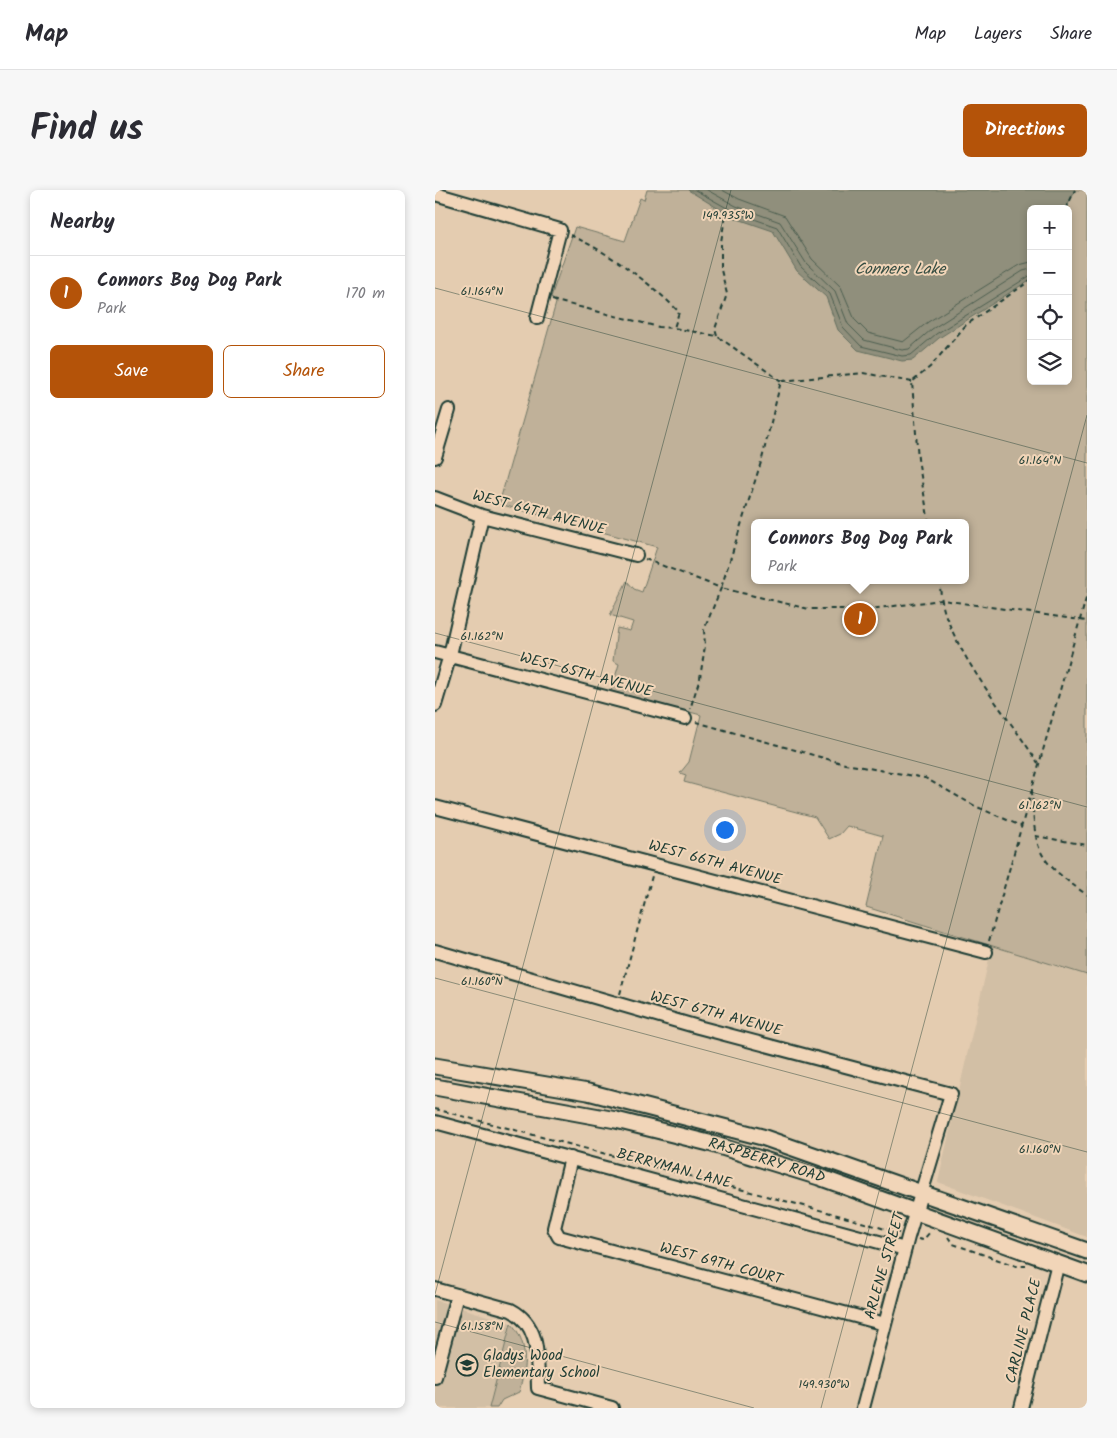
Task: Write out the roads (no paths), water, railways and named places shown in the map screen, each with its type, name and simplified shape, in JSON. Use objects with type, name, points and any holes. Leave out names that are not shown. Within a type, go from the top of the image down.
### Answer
[{"type":"main road","name":"RASPBERRY ROAD","points":[[435,1066],[588,1092],[673,1112],[762,1138],[923,1192],[1087,1251]]},
{"type":"main road","name":"RASPBERRY ROAD","points":[[435,1086],[590,1114],[709,1143],[819,1177],[1087,1274]]},
{"type":"street","points":[[435,194],[560,230],[537,318]]},
{"type":"street","points":[[435,457],[449,410]]},
{"type":"street","name":"WEST 64TH AVENUE","points":[[435,498],[483,516],[636,555]]},
{"type":"street","points":[[435,705],[450,655],[483,516]]},
{"type":"street","name":"WEST 65TH AVENUE","points":[[435,652],[685,718]]},
{"type":"street","name":"WEST 66TH AVENUE","points":[[435,807],[655,864],[893,930],[986,952]]},
{"type":"street","name":"WEST 67TH AVENUE","points":[[435,951],[617,1003],[951,1094],[939,1132]]},
{"type":"street","name":"BERRYMAN LANE","points":[[435,1122],[906,1243]]},
{"type":"street","name":"ARLENE STREET","points":[[863,1408],[906,1243],[923,1192],[939,1132]]},
{"type":"street","name":"WEST 69TH COURT","points":[[571,1158],[554,1228],[559,1238],[885,1324]]},
{"type":"street","name":"CARLINE PLACE","points":[[1021,1408],[1058,1263]]},
{"type":"street","points":[[435,1289],[511,1310],[523,1316],[530,1324],[537,1356],[538,1388],[612,1408]]},
{"type":"street","points":[[435,1377],[437,1357],[457,1295]]},
{"type":"water","name":"Conners Lake","points":[[688,190],[1075,190],[1068,205],[1027,205],[1027,282],[939,338],[913,360],[902,361],[858,350],[838,330],[826,297],[797,271],[773,231],[732,217]]},
{"type":"place","name":"Connors Bog Dog Park","points":[[860,619]]},
{"type":"place","name":"Gladys Wood Elementary School","points":[[467,1365]]}]
